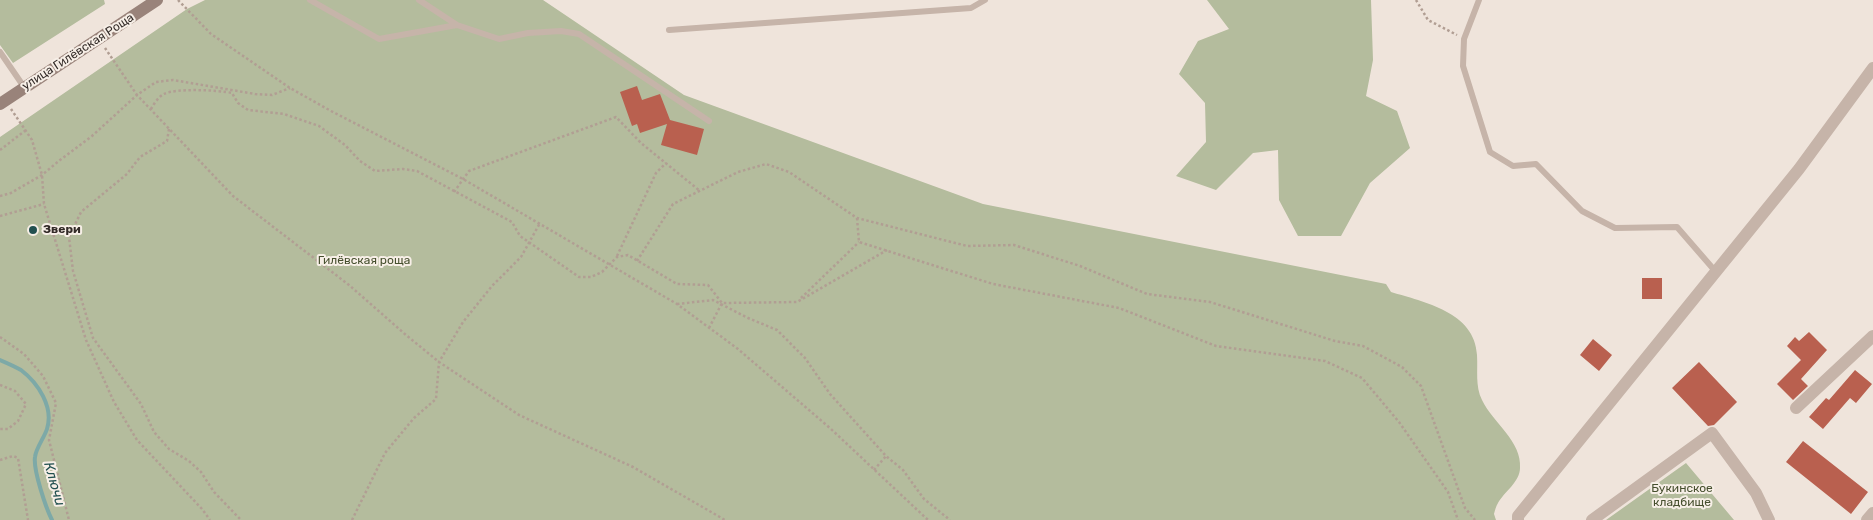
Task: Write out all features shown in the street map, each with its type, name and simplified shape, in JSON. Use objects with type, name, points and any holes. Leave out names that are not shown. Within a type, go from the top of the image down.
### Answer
[{"type":"street","name":"улица Гилёвская Роща","points":[[2,102],[157,0]]},
{"type":"street","points":[[1518,520],[1518,516],[1799,170],[1873,68]]},
{"type":"street","points":[[1796,408],[1873,336]]},
{"type":"street","points":[[1592,520],[1712,433],[1756,493],[1769,520]]},
{"type":"street","points":[[1867,520],[1873,513]]},
{"type":"lane","points":[[310,0],[379,39],[457,25]]},
{"type":"lane","points":[[419,0],[457,25],[499,39],[561,31],[579,34],[709,121]]},
{"type":"lane","points":[[669,30],[971,8],[985,0]]},
{"type":"lane","points":[[1479,0],[1464,39],[1463,66],[1490,152],[1513,166],[1536,164],[1582,211],[1615,228],[1677,227],[1716,272]]},
{"type":"lane","points":[[0,52],[24,87]]},
{"type":"path","points":[[178,0],[211,34],[290,88],[463,179],[677,304],[738,349],[831,429],[928,520]]},
{"type":"path","points":[[1416,0],[1428,20],[1464,39]]},
{"type":"path","points":[[98,38],[136,95],[233,196],[349,285],[439,362],[519,415],[633,467],[725,520]]},
{"type":"path","points":[[0,196],[11,193],[42,175],[92,136],[136,95],[156,82],[173,80],[264,95],[272,95],[290,88]]},
{"type":"path","points":[[150,109],[165,93],[220,90],[232,93],[238,103],[248,110],[284,114],[319,126],[346,145],[360,161],[375,171],[403,169],[417,171],[512,222],[520,236],[579,277],[592,277],[602,272],[617,257],[656,173],[666,163]]},
{"type":"path","points":[[2,102],[32,140],[42,175],[44,204],[86,340],[114,402],[138,440],[210,520]]},
{"type":"path","points":[[454,192],[469,171],[616,117],[641,143],[700,191]]},
{"type":"path","points":[[169,129],[167,141],[140,157],[127,174],[81,212],[69,237],[73,272],[93,338],[141,404],[154,432],[169,449],[189,461],[201,472],[214,492],[241,520]]},
{"type":"path","points":[[0,150],[26,130]]},
{"type":"path","points":[[637,261],[673,204],[738,172],[766,164],[789,172],[857,218],[967,246],[1014,245],[1080,266],[1147,294],[1210,302],[1335,341],[1363,346],[1402,367],[1420,386],[1465,508],[1475,520]]},
{"type":"path","points":[[0,216],[44,204]]},
{"type":"path","points":[[857,218],[860,242]]},
{"type":"path","points":[[352,520],[385,453],[414,418],[436,399],[439,362],[463,322],[492,286],[521,257],[540,223]]},
{"type":"path","points":[[860,242],[992,284],[1119,308],[1216,346],[1325,361],[1362,378],[1399,422],[1448,492],[1458,520]]},
{"type":"path","points":[[797,302],[860,242]]},
{"type":"path","points":[[722,303],[797,302],[887,250]]},
{"type":"path","points":[[617,257],[628,255],[677,284],[708,285],[722,303]]},
{"type":"path","points":[[677,304],[713,300],[776,330],[805,358],[830,394],[886,456],[903,470],[924,499],[950,520]]},
{"type":"path","points":[[709,328],[722,303]]},
{"type":"path","points":[[0,337],[24,354],[43,376],[56,403],[49,440],[68,520]]},
{"type":"path","points":[[0,385],[16,391],[26,404],[18,421],[8,429],[0,429]]},
{"type":"path","points":[[0,460],[13,456],[18,458],[28,520]]},
{"type":"path","points":[[874,470],[886,456]]},
{"type":"green space","points":[[0,0],[104,0],[105,4],[13,63],[0,45]]},
{"type":"green space","name":"Гилёвская роща","points":[[205,0],[543,0],[684,95],[983,204],[1386,284],[1391,292],[1446,311],[1467,328],[1474,340],[1477,355],[1480,395],[1516,449],[1519,458],[1519,473],[1515,482],[1497,505],[1494,514],[1496,520],[0,520],[0,137],[187,9]]},
{"type":"green space","points":[[1207,0],[1371,0],[1373,60],[1366,96],[1397,111],[1410,148],[1370,183],[1341,236],[1298,236],[1279,200],[1278,150],[1253,153],[1216,190],[1176,176],[1206,142],[1205,103],[1179,74],[1198,41],[1229,29]]},
{"type":"green space","name":"Букинское кладбище","points":[[1686,463],[1734,520],[1606,520]]},
{"type":"building","points":[[637,86],[642,100],[660,94],[670,120],[704,129],[697,155],[661,145],[667,124],[640,133],[637,124],[632,126],[620,92]]},
{"type":"building","points":[[1642,278],[1662,278],[1662,299],[1642,299]]},
{"type":"building","points":[[1809,332],[1827,350],[1801,379],[1808,386],[1793,400],[1777,384],[1801,360],[1787,346],[1795,337],[1799,341]]},
{"type":"building","points":[[1593,339],[1612,355],[1599,371],[1580,355]]},
{"type":"building","points":[[1699,362],[1737,402],[1714,425],[1708,426],[1672,388]]},
{"type":"building","points":[[1855,370],[1872,384],[1856,403],[1850,398],[1823,429],[1809,417],[1826,398],[1829,400]]},
{"type":"building","points":[[1803,441],[1868,492],[1851,514],[1786,462]]},
{"type":"waterway","name":"Ключи","points":[[0,360],[27,375],[39,389],[46,404],[49,421],[37,450],[35,463],[40,489],[52,520]]},
{"type":"place","name":"Звери","points":[[33,230]]}]
